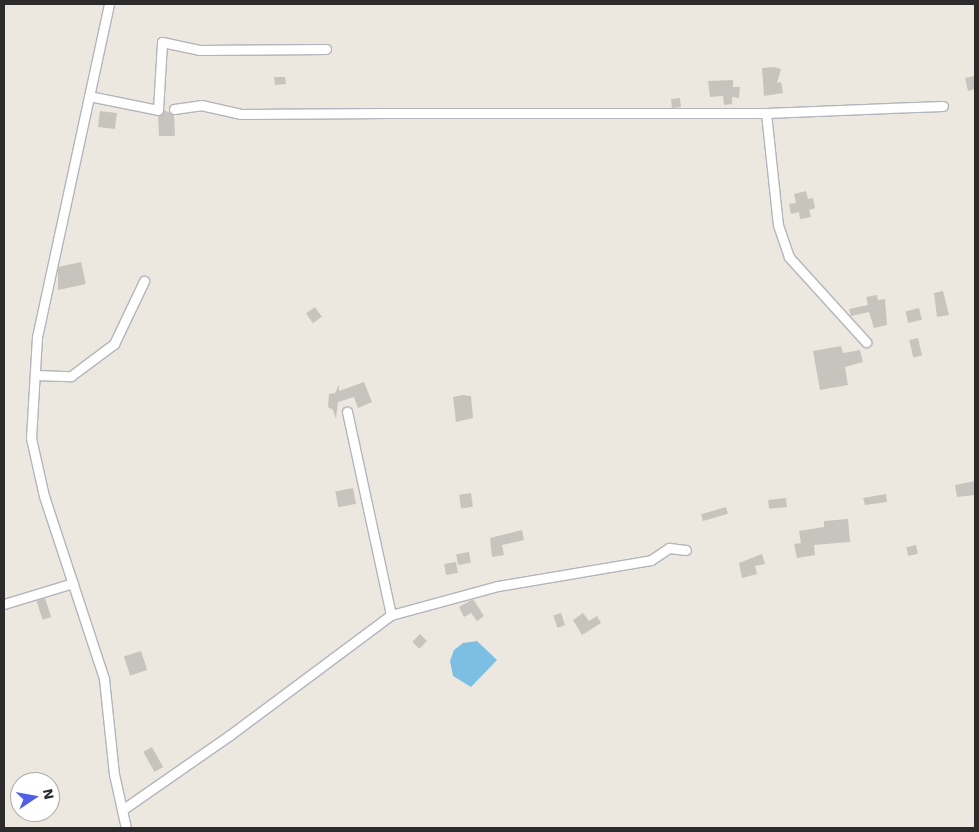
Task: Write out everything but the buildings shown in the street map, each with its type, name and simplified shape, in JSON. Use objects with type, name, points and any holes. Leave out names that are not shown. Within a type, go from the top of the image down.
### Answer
[{"type":"street","points":[[108,4],[37,337],[31,438],[44,496],[104,679],[114,774],[126,828]]},
{"type":"street","points":[[89,96],[158,110],[162,42],[199,50],[326,49]]},
{"type":"street","points":[[174,110],[201,105],[241,114],[766,113],[943,106]]},
{"type":"street","points":[[382,113],[395,113]]},
{"type":"street","points":[[766,113],[778,225],[790,257],[866,342]]},
{"type":"street","points":[[34,376],[71,376],[114,344],[144,281]]},
{"type":"street","points":[[347,412],[392,615]]},
{"type":"street","points":[[122,810],[230,735],[392,615],[498,586],[651,560],[669,548],[686,550]]},
{"type":"street","points":[[4,604],[73,583]]},
{"type":"water","points":[[477,641],[497,660],[471,687],[453,676],[450,661],[454,650],[463,643]]}]
